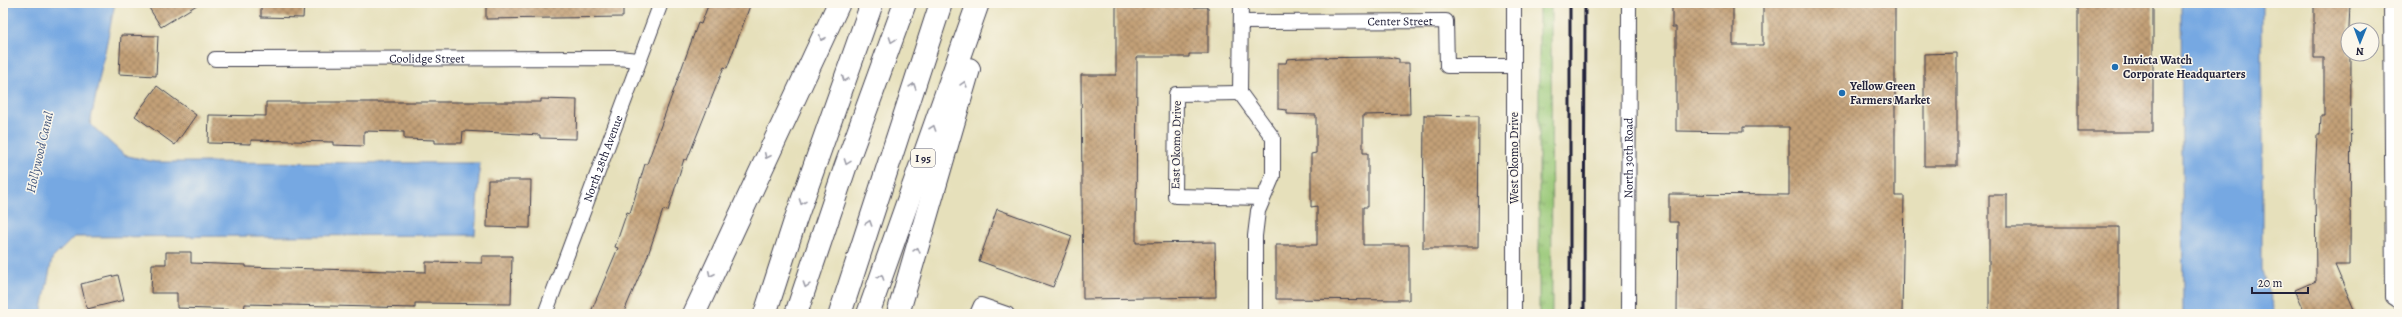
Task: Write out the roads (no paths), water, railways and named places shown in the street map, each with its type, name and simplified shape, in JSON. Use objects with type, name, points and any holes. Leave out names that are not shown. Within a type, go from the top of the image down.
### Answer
[{"type":"highway","points":[[694,314],[838,3]]},
{"type":"highway","points":[[765,314],[795,221],[872,3]]},
{"type":"highway","points":[[796,314],[845,168],[905,3]]},
{"type":"highway","points":[[840,314],[941,3]]},
{"type":"highway","name":"I 95","points":[[868,314],[978,3]]},
{"type":"highway","points":[[898,314],[988,3]]},
{"type":"street","name":"North 28th Avenue","points":[[545,314],[661,3]]},
{"type":"street","points":[[1241,3],[1240,93],[1273,138],[1273,176],[1258,211],[1255,236],[1255,314]]},
{"type":"street","name":"West Okomo Drive","points":[[1514,3],[1514,314]]},
{"type":"street","name":"North 30th Road","points":[[1628,314],[1629,3]]},
{"type":"street","points":[[2391,3],[2396,299]]},
{"type":"street","name":"Center Street","points":[[1241,22],[1446,21],[1447,66],[1514,66]]},
{"type":"street","name":"Coolidge Street","points":[[215,59],[617,58],[639,60]]},
{"type":"street","name":"East Okomo Drive","points":[[1240,93],[1176,94],[1175,196],[1263,198]]},
{"type":"street","points":[[979,310],[1007,314]]},
{"type":"water","name":"Hollywood Canal","points":[[6,3],[115,3],[90,124],[124,155],[155,162],[480,163],[475,235],[74,237],[52,259],[41,314],[3,314],[3,10]]},
{"type":"water","points":[[2181,3],[2262,3],[2262,271],[2275,314],[2183,314]]},
{"type":"railway","points":[[1570,3],[1570,314]]},
{"type":"railway","points":[[1584,314],[1585,3]]},
{"type":"place","name":"Invicta Watch Corporate Headquarters","points":[[2115,67]]},
{"type":"place","name":"Yellow Green Farmers Market","points":[[1842,93]]}]
